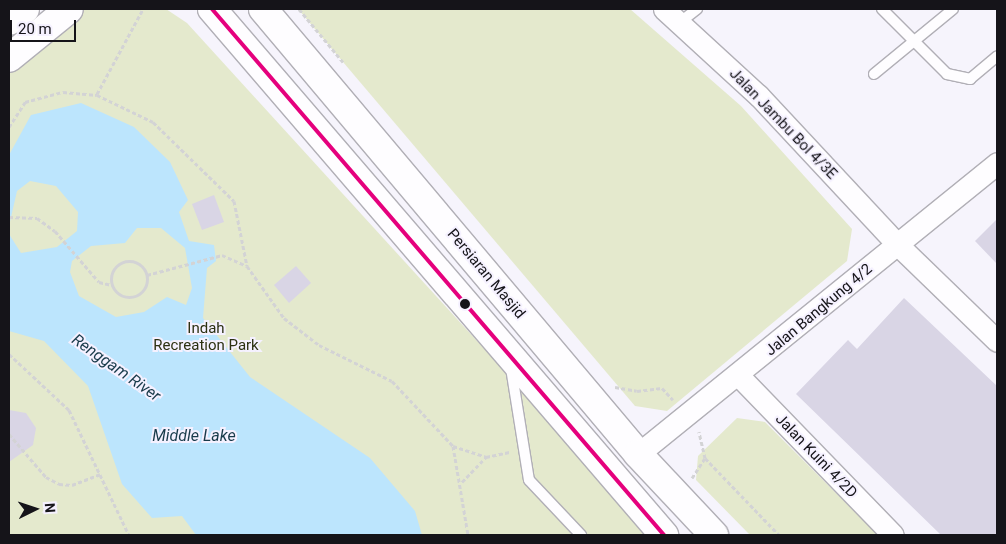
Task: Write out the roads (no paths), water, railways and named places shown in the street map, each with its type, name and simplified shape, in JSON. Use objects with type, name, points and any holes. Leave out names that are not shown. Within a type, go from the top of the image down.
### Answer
[{"type":"main road","points":[[9,21],[24,9]]},
{"type":"main road","points":[[9,58],[69,9]]},
{"type":"main road","name":"Persiaran Masjid","points":[[263,9],[638,454],[714,535]]},
{"type":"main road","points":[[210,10],[664,535]]},
{"type":"street","name":"Jalan Jambu Bol 4/3E","points":[[672,16],[759,96],[896,244],[997,341]]},
{"type":"street","name":"Jalan Bangkung 4/2","points":[[638,454],[739,376],[896,244],[997,163]]},
{"type":"street","name":"Jalan Kuini 4/2D","points":[[739,376],[894,535]]},
{"type":"lane","points":[[672,16],[697,9]]},
{"type":"lane","points":[[882,9],[947,74],[970,78],[997,56]]},
{"type":"lane","points":[[874,74],[953,9]]},
{"type":"lane","points":[[510,355],[521,449],[529,480],[581,535]]},
{"type":"water","name":"Middle Lake","points":[[81,103],[134,127],[170,162],[188,200],[179,212],[189,241],[214,245],[216,261],[207,268],[203,318],[250,377],[370,458],[415,511],[422,535],[196,535],[182,516],[152,518],[122,484],[88,386],[44,341],[9,331],[9,234],[21,253],[57,247],[77,231],[78,212],[56,186],[30,181],[17,191],[9,226],[9,155],[31,115]],"holes":[[[137,228],[161,228],[185,248],[192,288],[186,305],[167,297],[144,312],[116,317],[79,296],[70,272],[72,261],[91,246],[125,243]]]},
{"type":"park label","name":"Indah Recreation Park","points":[[206,336]]},
{"type":"water label","name":"Renggam River","points":[[116,368]]}]
